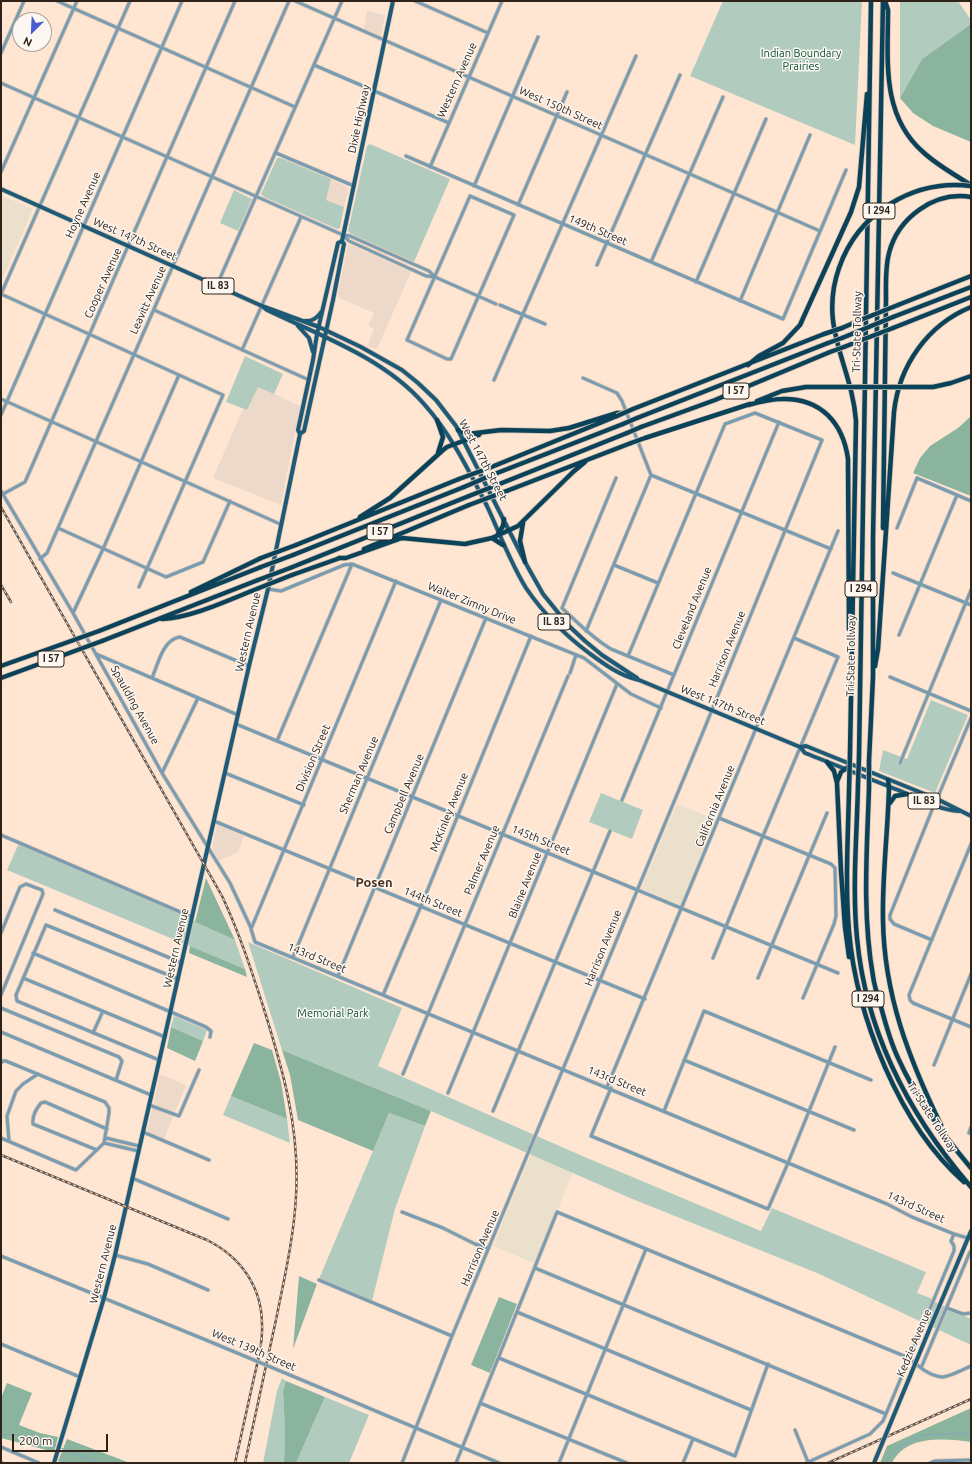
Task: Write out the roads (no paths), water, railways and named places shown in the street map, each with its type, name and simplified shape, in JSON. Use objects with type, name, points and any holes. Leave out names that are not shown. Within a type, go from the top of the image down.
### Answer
[{"type":"highway","name":"Tri-State Tollway","points":[[871,1],[858,757],[856,895],[857,937],[862,976],[875,1024],[888,1060],[906,1096],[931,1137],[971,1187]]},
{"type":"highway","name":"Tri-State Tollway","points":[[884,1],[873,530],[873,677],[869,761],[866,897],[868,939],[873,977],[886,1024],[899,1060],[918,1094],[950,1143],[971,1168]]},
{"type":"highway","points":[[884,1],[888,10],[888,78],[893,106],[903,129],[922,152],[971,185]]},
{"type":"highway","points":[[748,365],[759,356],[783,343],[800,325],[851,212],[859,187],[870,62]]},
{"type":"highway","points":[[971,185],[950,185],[927,188],[911,193],[889,205],[869,221],[856,235],[846,250],[839,268],[832,298],[834,328],[838,349],[854,402],[856,421],[849,791],[849,929],[856,975],[865,1015],[877,1048],[904,1104],[925,1138],[942,1160],[971,1187]]},
{"type":"highway","points":[[884,546],[882,493],[887,263],[889,254],[895,236],[900,228],[919,210],[936,201],[946,198],[959,196],[971,197]]},
{"type":"highway","points":[[458,430],[468,434],[501,430],[560,430],[625,413],[842,328],[971,275]]},
{"type":"highway","name":"I 57","points":[[1,666],[99,631],[261,568],[971,286]]},
{"type":"highway","name":"I 57","points":[[1,678],[102,641],[290,568],[641,427],[714,400],[830,352],[971,297]]},
{"type":"highway","points":[[873,677],[878,649],[884,546],[896,395],[901,379],[912,357],[928,336],[947,320],[971,307]]},
{"type":"highway","points":[[158,619],[170,618],[204,609],[339,558],[545,475],[585,462],[645,438],[773,397],[782,391],[806,387],[933,387],[971,376]]},
{"type":"highway","points":[[773,397],[798,400],[823,410],[833,420],[841,432],[845,443],[848,459],[849,636],[851,650]]},
{"type":"highway","points":[[181,599],[198,588],[261,558],[489,468],[617,415]]},
{"type":"highway","points":[[437,420],[443,437],[442,444],[437,455]]},
{"type":"highway","points":[[356,520],[364,513],[376,508],[390,498],[447,447],[484,433]]},
{"type":"highway","points":[[339,558],[346,558],[402,538],[465,544],[485,541],[518,526],[572,472],[585,462]]},
{"type":"highway","points":[[498,534],[503,526],[504,519]]},
{"type":"highway","points":[[523,522],[520,541],[525,562]]},
{"type":"highway","points":[[492,538],[503,545]]},
{"type":"highway","points":[[827,762],[834,771],[837,782],[845,927],[851,966],[856,975]]},
{"type":"highway","points":[[837,782],[840,774],[851,765]]},
{"type":"highway","points":[[888,780],[889,806],[883,922],[890,985],[897,1017],[912,1061],[950,1143]]},
{"type":"highway","points":[[889,806],[894,797],[900,794],[907,794]]},
{"type":"main road","name":"Dixie Highway","points":[[325,338],[344,244],[342,241],[343,235],[393,1]]},
{"type":"main road","name":"West 147th Street","points":[[1,189],[217,285],[262,306],[267,310],[319,327],[361,347],[402,370],[436,400],[458,430],[525,562],[543,594],[569,626],[602,656],[639,680],[800,747],[805,753],[934,805],[959,811]]},
{"type":"main road","name":"Dixie Highway","points":[[317,334],[338,243],[342,241]]},
{"type":"main road","points":[[294,320],[313,320],[317,318],[324,307]]},
{"type":"main road","name":"West 147th Street","points":[[294,320],[317,334],[373,362],[390,373],[420,399],[454,444],[487,507],[503,545],[526,588],[554,622],[575,642],[626,677],[639,680]]},
{"type":"main road","points":[[294,320],[309,338],[313,350],[313,360]]},
{"type":"main road","name":"Western Avenue","points":[[54,1463],[104,1298],[115,1255],[148,1105],[171,1012],[249,666],[268,589],[280,524],[300,434],[298,430],[317,334]]},
{"type":"main road","name":"Western Avenue","points":[[300,434],[304,430],[325,338]]},
{"type":"main road","name":"West 147th Street","points":[[800,747],[806,746],[938,799],[971,816]]},
{"type":"main road","name":"Kedzie Avenue","points":[[874,1463],[930,1328],[970,1238],[971,1231]]},
{"type":"street","points":[[1,53],[24,1]]},
{"type":"street","points":[[57,1],[296,107]]},
{"type":"street","points":[[1,172],[77,1]]},
{"type":"street","points":[[130,1],[1,294],[223,395],[139,587]]},
{"type":"street","name":"Hoyne Avenue","points":[[1,415],[182,1]]},
{"type":"street","name":"Cooper Avenue","points":[[2,493],[25,482],[235,1]]},
{"type":"street","name":"Leavitt Avenue","points":[[40,559],[47,553],[289,1]]},
{"type":"street","name":"West 150th Street","points":[[295,1],[820,231]]},
{"type":"street","points":[[217,285],[342,1]]},
{"type":"street","points":[[415,1],[488,33]]},
{"type":"street","name":"Western Avenue","points":[[430,166],[502,1]]},
{"type":"street","points":[[474,186],[538,37]]},
{"type":"street","points":[[494,380],[524,315],[562,224],[636,56]]},
{"type":"street","points":[[314,65],[449,122]]},
{"type":"street","points":[[597,265],[680,75]]},
{"type":"street","points":[[1,82],[301,217],[343,235],[350,236],[429,271],[435,277]]},
{"type":"street","points":[[518,205],[567,92]]},
{"type":"street","points":[[651,262],[723,97]]},
{"type":"street","points":[[696,282],[766,119]]},
{"type":"street","points":[[740,301],[810,135]]},
{"type":"street","points":[[276,152],[354,186]]},
{"type":"street","name":"149th Street","points":[[406,156],[783,319],[820,231]]},
{"type":"street","points":[[820,231],[846,170]]},
{"type":"street","points":[[470,196],[514,215],[478,296],[451,359],[447,359],[407,340],[470,196]]},
{"type":"street","points":[[242,350],[301,217]]},
{"type":"street","points":[[343,235],[349,241],[426,276],[435,277],[496,304]]},
{"type":"street","points":[[398,263],[400,258]]},
{"type":"street","points":[[500,305],[545,324]]},
{"type":"street","points":[[154,310],[309,380]]},
{"type":"street","points":[[73,613],[103,549],[179,375]]},
{"type":"street","points":[[583,378],[618,393],[651,475],[586,631]]},
{"type":"street","points":[[1,399],[280,524]]},
{"type":"street","points":[[628,656],[725,424],[755,413],[779,422]]},
{"type":"street","name":"Harrison Avenue","points":[[402,1463],[452,1336],[712,710],[822,440],[779,422]]},
{"type":"street","name":"Cleveland Avenue","points":[[622,800],[779,422]]},
{"type":"street","points":[[651,475],[830,549]]},
{"type":"street","points":[[616,478],[562,608],[586,631],[607,646],[674,675]]},
{"type":"street","points":[[897,528],[917,478],[971,501]]},
{"type":"street","name":"Spaulding Avenue","points":[[2,493],[73,613],[162,773],[230,883],[251,929]]},
{"type":"street","points":[[899,636],[957,495]]},
{"type":"street","points":[[58,528],[166,577],[203,562],[230,501]]},
{"type":"street","name":"California Avenue","points":[[788,1163],[768,1209],[591,1136],[682,908],[838,532]]},
{"type":"street","points":[[268,589],[281,591],[340,567],[352,564]]},
{"type":"street","points":[[277,741],[352,564]]},
{"type":"street","name":"Walter Zimny Drive","points":[[352,564],[584,658],[631,694],[661,708]]},
{"type":"street","points":[[614,565],[658,583]]},
{"type":"street","points":[[893,573],[971,605]]},
{"type":"street","name":"Division Street","points":[[251,929],[396,582]]},
{"type":"street","points":[[900,763],[971,590]]},
{"type":"street","name":"Sherman Avenue","points":[[293,957],[441,600]]},
{"type":"street","name":"Campbell Avenue","points":[[338,976],[486,618]]},
{"type":"street","name":"McKinley Avenue","points":[[383,995],[421,906],[531,636]]},
{"type":"street","points":[[152,678],[166,646],[176,638],[180,637],[249,666]]},
{"type":"street","points":[[713,958],[838,657],[794,638]]},
{"type":"street","points":[[96,654],[238,716]]},
{"type":"street","name":"Palmer Avenue","points":[[403,1074],[576,655]]},
{"type":"street","points":[[890,677],[971,711]]},
{"type":"street","name":"Blaine Avenue","points":[[448,1093],[617,684]]},
{"type":"street","points":[[162,773],[198,698]]},
{"type":"street","points":[[938,799],[971,718]]},
{"type":"street","name":"145th Street","points":[[236,724],[838,972]]},
{"type":"street","points":[[225,773],[304,805]]},
{"type":"street","points":[[932,940],[894,924],[890,919],[890,915],[934,805]]},
{"type":"street","points":[[758,978],[827,813]]},
{"type":"street","points":[[719,818],[831,864],[835,868],[836,916],[803,998]]},
{"type":"street","name":"144th Street","points":[[214,821],[645,999]]},
{"type":"street","points":[[493,1111],[610,831]]},
{"type":"street","points":[[1,835],[193,917]]},
{"type":"street","points":[[971,844],[909,995],[910,1000],[913,1003],[971,1027]]},
{"type":"street","points":[[1,933],[20,887],[26,884],[42,890],[43,894],[1,995]]},
{"type":"street","points":[[55,910],[182,963]]},
{"type":"street","points":[[159,1060],[17,1001],[16,995],[46,925],[178,979]]},
{"type":"street","name":"143rd Street","points":[[251,929],[255,942],[664,1110],[887,1204],[912,1217],[954,1234],[970,1238]]},
{"type":"street","points":[[33,953],[206,1027],[211,1031],[210,1037]]},
{"type":"street","points":[[934,1065],[971,974]]},
{"type":"street","points":[[24,978],[165,1036]]},
{"type":"street","points":[[1,1008],[121,1058],[122,1064],[116,1080]]},
{"type":"street","points":[[93,1033],[103,1011]]},
{"type":"street","points":[[664,1110],[704,1012],[871,1080]]},
{"type":"street","points":[[1,1032],[151,1095]]},
{"type":"street","points":[[788,1163],[810,1112],[835,1047]]},
{"type":"street","points":[[684,1060],[854,1130]]},
{"type":"street","points":[[1,1138],[76,1170],[104,1143],[106,1138],[109,1108],[105,1102],[38,1074],[2,1062]]},
{"type":"street","points":[[148,1105],[179,1116],[199,1070]]},
{"type":"street","points":[[9,1141],[7,1116],[16,1092],[23,1084],[38,1074]]},
{"type":"street","points":[[97,1150],[33,1124],[37,1108],[41,1103],[45,1102],[107,1129]]},
{"type":"street","points":[[969,1133],[971,1126]]},
{"type":"street","points":[[143,1132],[209,1160]]},
{"type":"street","points":[[106,1138],[140,1146]]},
{"type":"street","points":[[104,1143],[138,1151]]},
{"type":"street","points":[[132,1178],[228,1219]]},
{"type":"street","points":[[402,1212],[443,1228],[475,1244],[489,1248]]},
{"type":"street","points":[[456,1463],[557,1212],[909,1358],[921,1368],[932,1374],[943,1377],[971,1366]]},
{"type":"street","points":[[795,1430],[807,1462],[870,1434],[879,1426],[886,1414],[954,1250],[954,1246],[951,1241],[954,1234]]},
{"type":"street","points":[[559,1463],[646,1249]]},
{"type":"street","points":[[921,1368],[971,1251]]},
{"type":"street","points":[[115,1255],[148,1264],[208,1290]]},
{"type":"street","name":"West 139th Street","points":[[1,1256],[334,1393],[499,1463]]},
{"type":"street","points":[[535,1268],[886,1414]]},
{"type":"street","points":[[319,1280],[452,1336]]},
{"type":"street","points":[[947,1308],[963,1314],[971,1313]]},
{"type":"street","points":[[517,1312],[751,1410]]},
{"type":"street","points":[[1,1344],[80,1377]]},
{"type":"street","points":[[499,1358],[735,1456],[768,1364]]},
{"type":"street","points":[[480,1403],[627,1463]]},
{"type":"street","points":[[683,1463],[693,1439]]},
{"type":"street","points":[[1,1447],[38,1463]]},
{"type":"street","points":[[930,1463],[971,1460]]},
{"type":"waterway","points":[[887,1463],[891,1453],[902,1445],[923,1435],[971,1433]]},
{"type":"waterway","points":[[1,1434],[16,1435],[56,1446]]},
{"type":"waterway","points":[[61,1448],[100,1463]]},
{"type":"railway","points":[[1,507],[222,896],[249,964],[283,1076],[293,1123],[297,1171],[295,1211],[283,1285],[245,1463]]},
{"type":"railway","points":[[1,585],[11,602]]},
{"type":"railway","points":[[1,1155],[207,1240],[230,1255],[239,1264],[254,1286],[258,1298],[261,1311],[262,1339],[235,1463]]},
{"type":"railway","points":[[828,1463],[971,1399]]},
{"type":"district","name":"Posen","points":[[374,883]]},
{"type":"park label","name":"Indian Boundary Prairies","points":[[801,59]]},
{"type":"park label","name":"Memorial Park","points":[[333,1013]]}]
